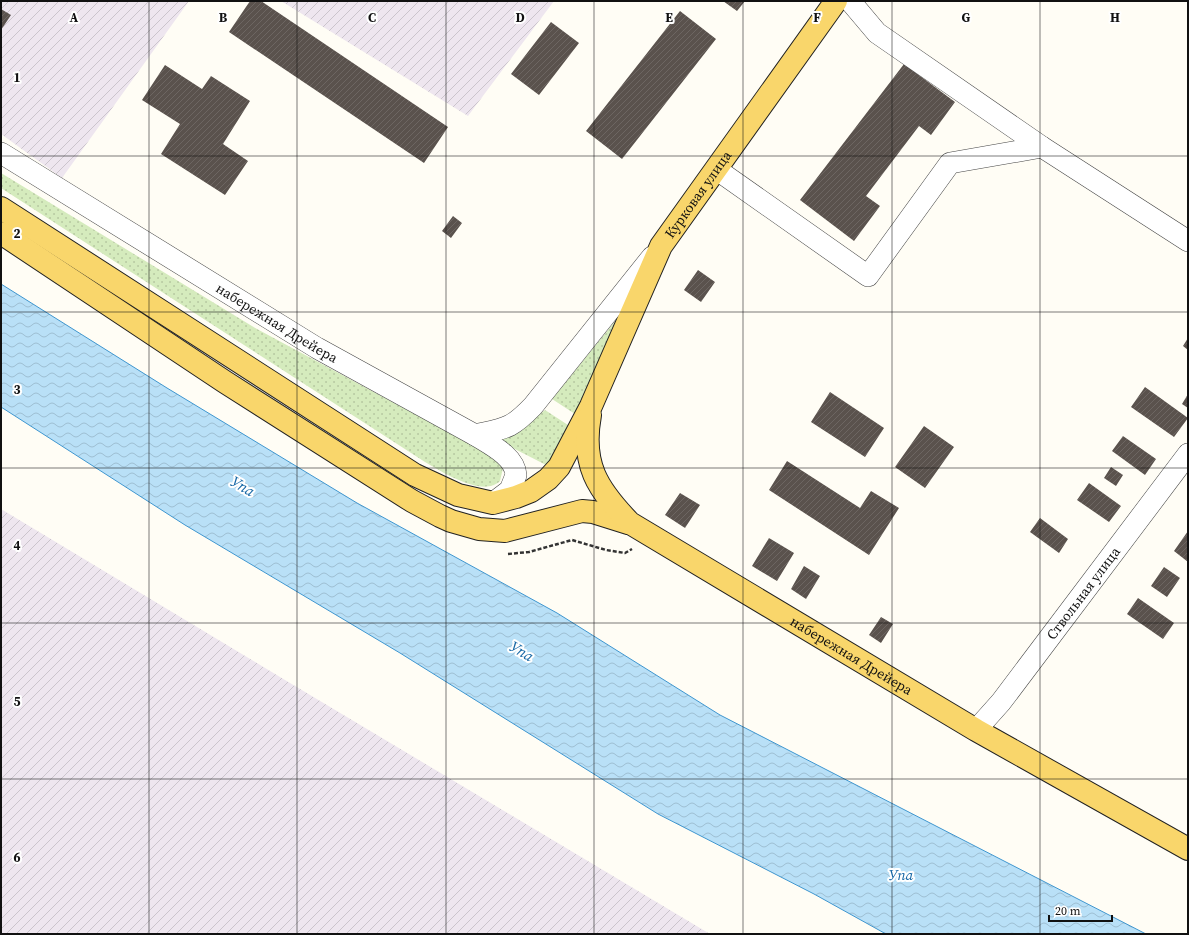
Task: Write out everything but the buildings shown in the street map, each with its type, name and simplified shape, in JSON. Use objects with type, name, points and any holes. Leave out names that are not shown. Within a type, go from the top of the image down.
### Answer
[{"type":"main road","name":"Курковая улица","points":[[592,406],[661,246],[836,1]]},
{"type":"main road","points":[[1,208],[415,475],[458,496],[493,503],[531,491],[548,479],[559,467],[592,406]]},
{"type":"main road","points":[[1,233],[225,382],[412,500],[451,521],[479,529],[504,531],[582,511],[593,512],[638,528]]},
{"type":"main road","name":"набережная Дрейера","points":[[592,406],[588,427],[590,467],[596,482],[614,507],[638,528],[976,730],[1188,849]]},
{"type":"street","points":[[850,1],[877,33],[1042,147],[1188,241]]},
{"type":"street","points":[[716,168],[868,276],[950,163],[1042,147]]},
{"type":"street","name":"набережная Дрейера","points":[[1,153],[317,348],[475,435],[508,458],[516,471],[514,483],[510,490],[493,503]]},
{"type":"street","points":[[475,435],[504,429],[520,420],[534,406],[661,246]]},
{"type":"street","name":"Ствольная улица","points":[[976,730],[1001,702],[1188,454]]},
{"type":"path","points":[[504,554],[529,552],[572,540],[606,550],[625,553],[634,548],[638,528]]},
{"type":"shaded area","points":[[1,1],[189,1],[62,178],[1,134]]},
{"type":"shaded area","points":[[281,1],[554,1],[468,116]]},
{"type":"shaded area","points":[[1,509],[280,677],[710,934],[1,934]]},
{"type":"green space","points":[[1,173],[257,329],[498,459],[503,468],[500,481],[493,485],[484,487],[473,485],[462,482],[425,462],[1,188]]},
{"type":"green space","points":[[625,309],[575,414],[552,399]]},
{"type":"green space","points":[[545,410],[568,425],[552,459],[546,465],[499,441],[523,427]]},
{"type":"water","name":"Упа","points":[[1,284],[167,388],[357,503],[557,613],[720,715],[1146,934],[886,934],[814,894],[658,814],[400,653],[185,525],[1,407]]}]
